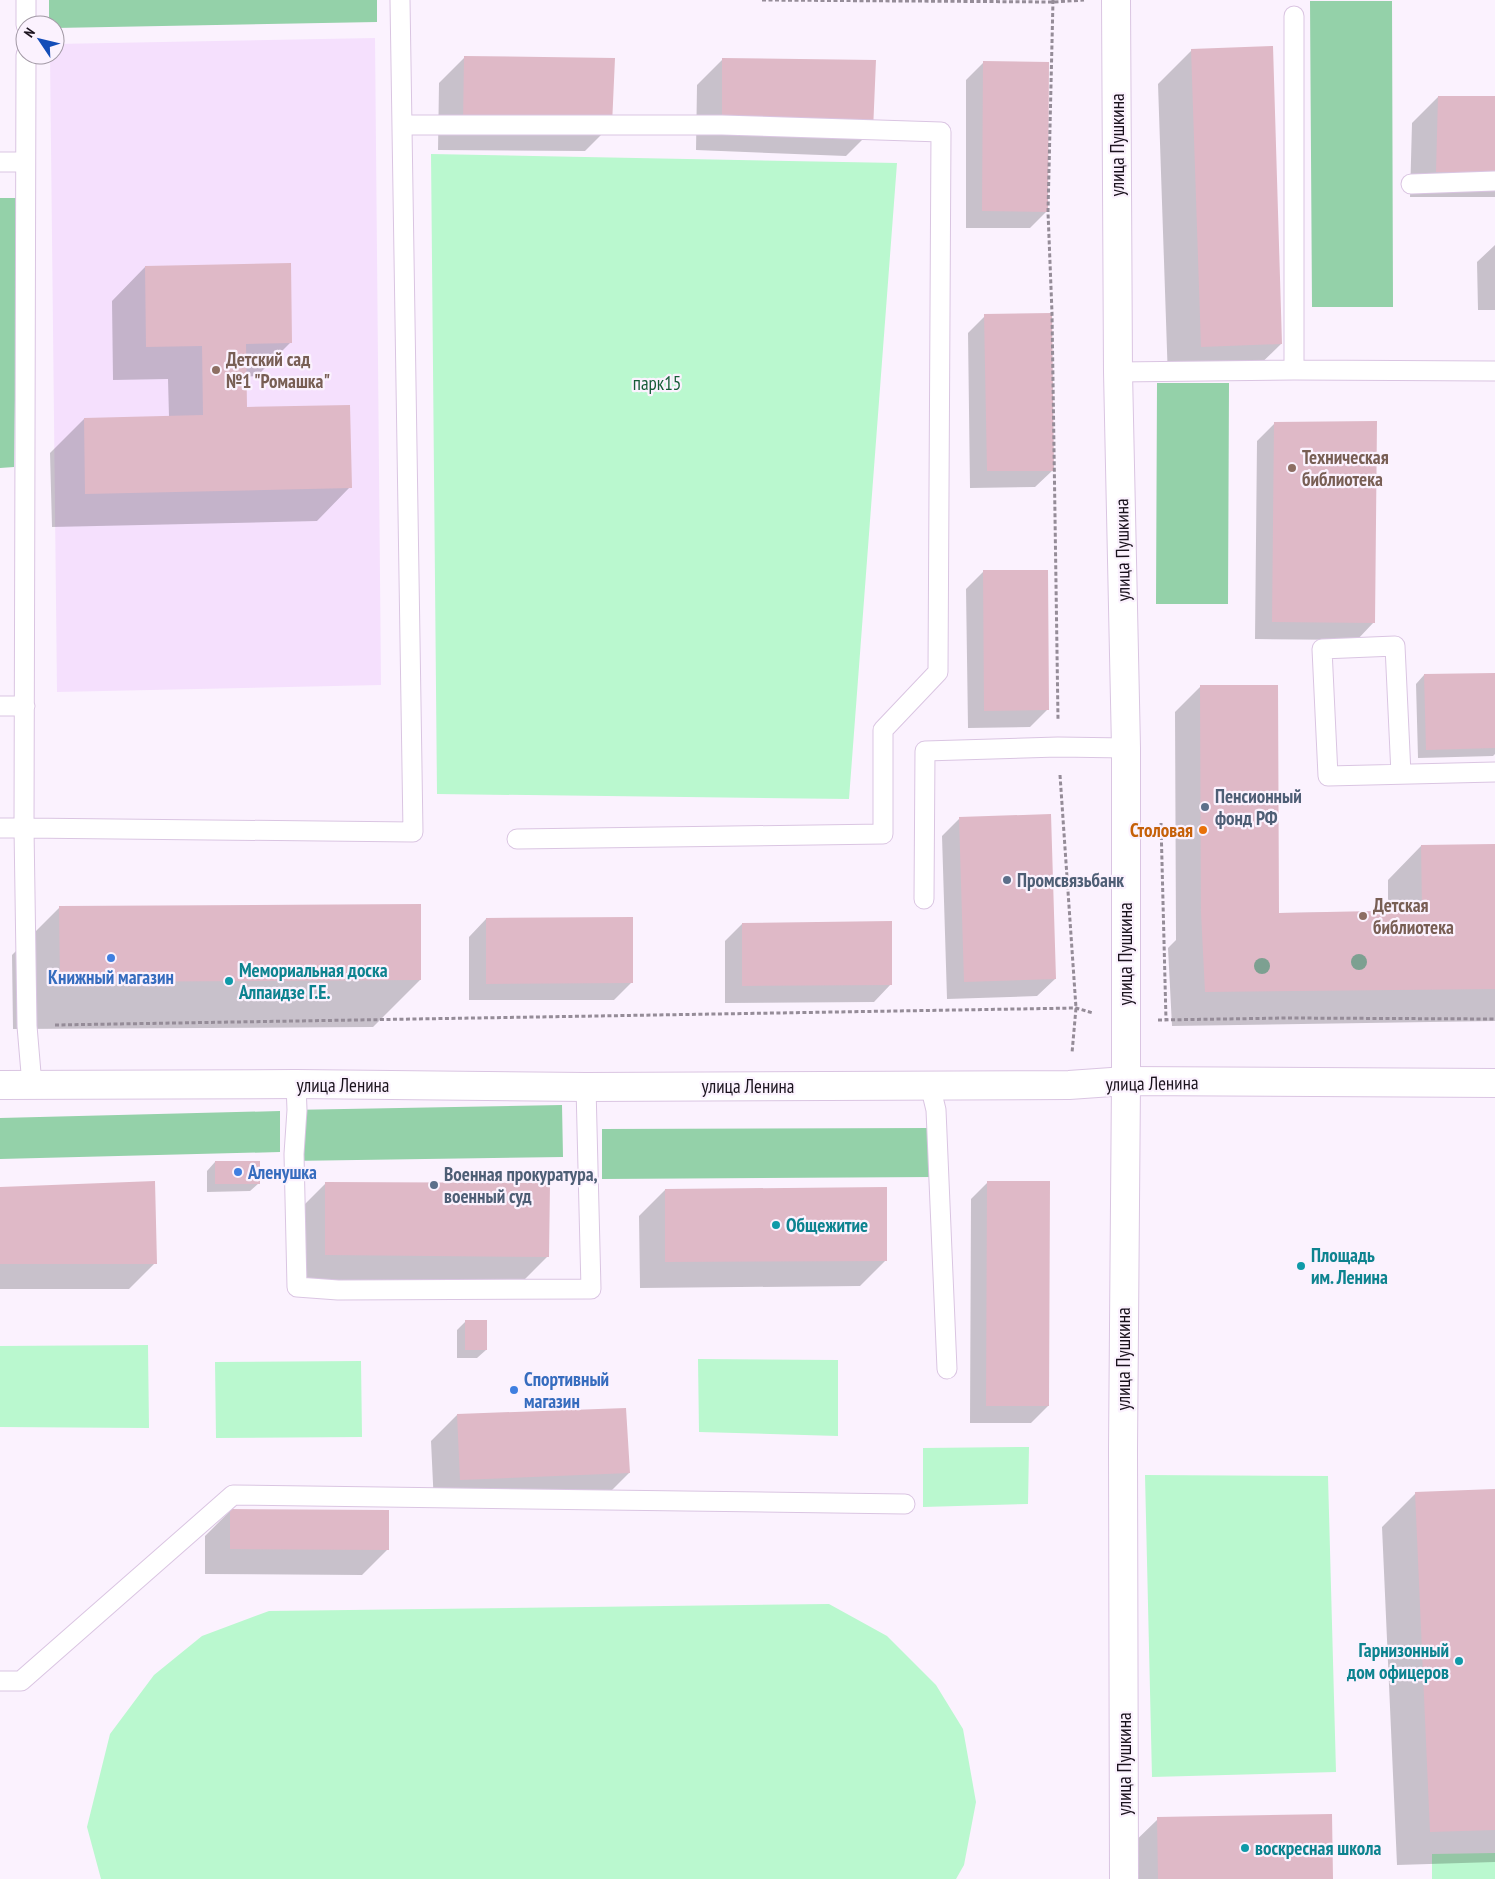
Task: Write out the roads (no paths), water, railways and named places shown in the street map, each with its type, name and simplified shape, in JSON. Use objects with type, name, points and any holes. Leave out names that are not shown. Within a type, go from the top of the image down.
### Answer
[{"type":"street","name":"улица Пушкина","points":[[1116,0],[1118,372],[1126,748],[1123,1450],[1124,1879]]},
{"type":"street","name":"улица Ленина","points":[[0,1085],[296,1084],[586,1087],[930,1084],[1069,1085],[1126,1081],[1495,1083]]},
{"type":"lane","points":[[26,0],[26,15]]},
{"type":"lane","points":[[0,828],[413,832],[400,0]]},
{"type":"lane","points":[[1294,16],[1294,370]]},
{"type":"lane","points":[[26,65],[24,828],[27,1026],[32,1085]]},
{"type":"lane","points":[[402,125],[722,125],[941,132],[938,672],[883,730],[883,834],[517,839]]},
{"type":"lane","points":[[0,162],[25,162]]},
{"type":"lane","points":[[1411,184],[1495,181]]},
{"type":"lane","points":[[1118,372],[1294,370],[1495,371]]},
{"type":"lane","points":[[1401,774],[1394,646],[1322,649],[1328,776],[1495,772]]},
{"type":"lane","points":[[0,706],[25,706]]},
{"type":"lane","points":[[924,899],[925,752],[1058,747],[1126,748]]},
{"type":"lane","points":[[296,1084],[297,1110],[294,1154],[297,1287],[338,1290],[591,1289],[586,1087]]},
{"type":"lane","points":[[930,1084],[936,1110],[947,1369]]},
{"type":"lane","points":[[0,1680],[22,1681],[233,1495],[905,1504]]},
{"type":"place","name":"Детский сад №1 \"Ромашка\"","points":[[216,370]]},
{"type":"place","name":"Техническая библиотека","points":[[1292,468]]},
{"type":"place","name":"Пенсионный фонд РФ","points":[[1205,807]]},
{"type":"place","name":"Столовая","points":[[1203,830]]},
{"type":"place","name":"Промсвязьбанк","points":[[1007,880]]},
{"type":"place","name":"Детская библиотека","points":[[1363,916]]},
{"type":"place","name":"Книжный магазин","points":[[111,958]]},
{"type":"place","name":"Мемориальная доска Алпаидзе Г.Е.","points":[[229,981]]},
{"type":"place","name":"Аленушка","points":[[238,1172]]},
{"type":"place","name":"Военная прокуратура, военный суд","points":[[434,1185]]},
{"type":"place","name":"Общежитие","points":[[776,1225]]},
{"type":"place","name":"Площадь им. Ленина","points":[[1301,1266]]},
{"type":"place","name":"Спортивный магазин","points":[[514,1390]]},
{"type":"place","name":"Гарнизонный дом офицеров","points":[[1459,1661]]},
{"type":"place","name":"воскресная школа","points":[[1245,1848]]},
{"type":"park label","name":"парк15","points":[[657,383]]}]
